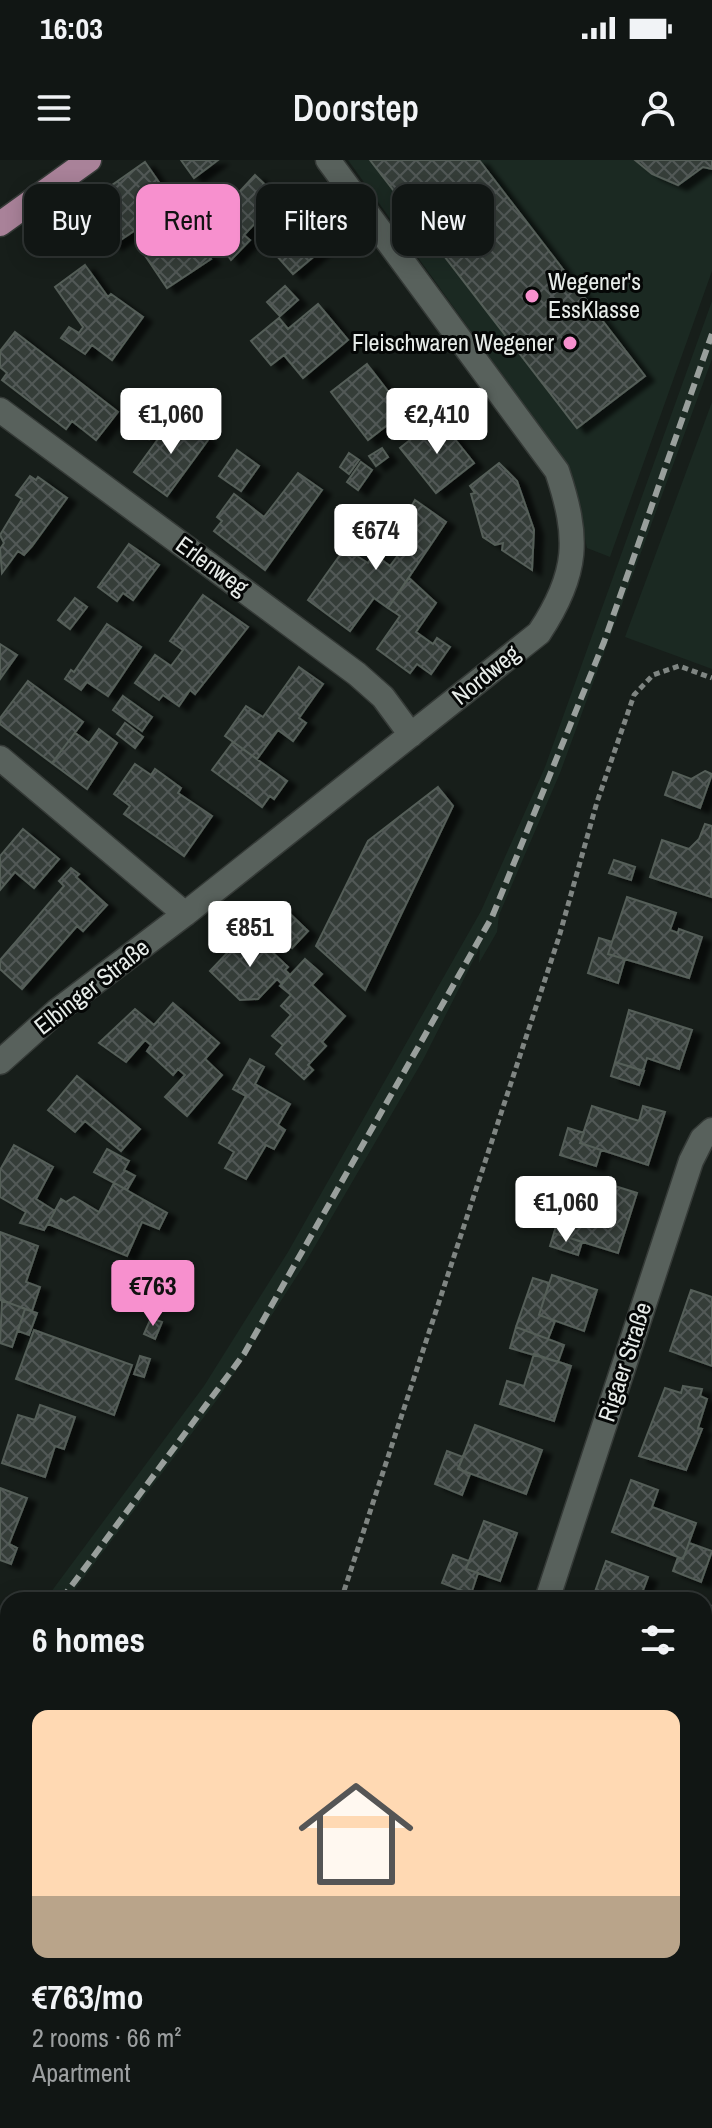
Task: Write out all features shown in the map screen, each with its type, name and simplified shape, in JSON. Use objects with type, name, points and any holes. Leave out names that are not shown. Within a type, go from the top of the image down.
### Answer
[{"type":"main road","points":[[0,224],[89,160]]},
{"type":"street","name":"Nordweg","points":[[185,914],[539,633],[557,607],[571,569],[572,516],[557,471],[328,160]]},
{"type":"street","name":"Erlenweg","points":[[0,410],[357,674],[383,697],[411,735]]},
{"type":"street","points":[[0,758],[185,914]]},
{"type":"street","name":"Elbinger Straße","points":[[0,1062],[57,1011],[185,914]]},
{"type":"street","name":"Rigaer Straße","points":[[550,1592],[691,1161],[702,1139],[712,1130]]},
{"type":"path","points":[[344,1592],[554,952],[597,802],[634,695],[653,675],[679,666],[712,678]]},
{"type":"shaded area","points":[[348,160],[712,160],[712,271],[610,557],[587,548],[569,468],[417,256],[494,256],[494,184],[392,184],[392,221],[376,199],[376,184],[365,184]]},
{"type":"shaded area","points":[[712,301],[712,359],[560,773],[499,915],[497,932],[479,963],[480,947],[423,1060],[304,1265],[219,1397],[73,1592],[51,1592],[204,1386],[288,1252],[481,911],[545,767]]},
{"type":"shaded area","points":[[712,402],[712,669],[625,637]]},
{"type":"building","points":[[181,160],[218,160],[194,178]]},
{"type":"building","points":[[370,160],[479,160],[645,376],[577,428],[444,256],[494,256],[494,184],[392,184],[392,188]]},
{"type":"building","points":[[635,160],[712,160],[712,169],[703,167],[678,185],[652,174]]},
{"type":"building","points":[[145,162],[160,184],[136,184],[136,230],[120,240],[120,184],[114,184]]},
{"type":"building","points":[[255,175],[264,184],[256,184],[256,222],[244,235],[250,240],[240,251],[240,191]]},
{"type":"building","points":[[145,256],[209,256],[211,259],[167,288]]},
{"type":"building","points":[[277,256],[314,256],[293,274]]},
{"type":"building","points":[[85,265],[108,297],[111,294],[143,317],[112,360],[92,345],[85,354],[61,338],[69,327],[79,333],[83,327],[55,287]]},
{"type":"building","points":[[285,286],[298,300],[280,316],[267,302]]},
{"type":"building","points":[[318,304],[348,340],[303,378],[284,355],[271,365],[251,341],[279,318],[288,329]]},
{"type":"building","points":[[15,332],[118,412],[96,440],[72,421],[66,429],[2,380],[7,373],[0,367],[0,351]]},
{"type":"building","points":[[367,364],[404,412],[368,440],[331,392]]},
{"type":"building","points":[[144,392],[170,412],[149,439],[123,418]]},
{"type":"building","points":[[175,416],[208,440],[167,496],[134,472]]},
{"type":"building","points":[[438,418],[474,463],[436,493],[400,448]]},
{"type":"building","points":[[382,448],[388,457],[376,466],[369,456]]},
{"type":"building","points":[[237,450],[259,466],[241,491],[219,476]]},
{"type":"building","points":[[349,453],[359,460],[349,474],[340,467]]},
{"type":"building","points":[[361,462],[372,470],[358,490],[347,482]]},
{"type":"building","points":[[499,463],[517,481],[534,530],[532,570],[502,550],[503,543],[495,545],[483,537],[471,494],[475,493],[470,486]]},
{"type":"building","points":[[298,473],[322,490],[265,570],[214,531],[222,521],[217,517],[234,494],[264,517]]},
{"type":"building","points":[[30,476],[36,480],[38,477],[67,498],[32,546],[24,555],[18,551],[2,573],[0,549],[4,543],[0,535],[22,499],[16,495]]},
{"type":"building","points":[[415,500],[446,522],[388,608],[374,598],[350,631],[308,600],[340,555],[357,556],[368,563],[374,554],[390,566],[407,543],[396,534]]},
{"type":"building","points":[[129,544],[159,565],[133,600],[123,593],[117,601],[98,587]]},
{"type":"building","points":[[409,578],[436,603],[416,632],[433,644],[437,638],[450,647],[431,674],[417,664],[410,673],[377,649],[400,616],[388,608]]},
{"type":"building","points":[[203,595],[248,627],[195,694],[190,690],[179,706],[163,695],[159,700],[135,683],[155,655],[171,666],[183,650],[170,641]]},
{"type":"building","points":[[75,598],[87,607],[70,629],[58,620]]},
{"type":"building","points":[[107,624],[141,647],[108,696],[87,682],[81,690],[65,679],[71,670],[74,672]]},
{"type":"building","points":[[0,644],[17,655],[0,679]]},
{"type":"building","points":[[299,667],[323,684],[299,718],[306,723],[293,741],[278,730],[257,759],[225,736],[246,706],[263,717]]},
{"type":"building","points":[[28,681],[83,722],[52,763],[0,724],[0,718]]},
{"type":"building","points":[[123,696],[152,717],[142,731],[113,710]]},
{"type":"building","points":[[125,723],[143,737],[135,748],[117,734]]},
{"type":"building","points":[[99,729],[117,743],[87,789],[52,763],[75,733],[89,743]]},
{"type":"building","points":[[233,742],[287,781],[274,799],[270,796],[262,807],[212,770]]},
{"type":"building","points":[[135,764],[151,775],[155,769],[181,788],[178,793],[212,816],[184,856],[124,814],[130,806],[114,794]]},
{"type":"building","points":[[705,771],[712,774],[700,808],[665,795],[673,772],[691,779]]},
{"type":"building","points":[[438,787],[453,806],[365,990],[316,946],[368,841]]},
{"type":"building","points":[[705,824],[712,826],[711,897],[650,877],[662,840],[689,849],[699,839]]},
{"type":"building","points":[[23,829],[59,859],[34,888],[15,872],[0,890],[0,856]]},
{"type":"building","points":[[614,860],[635,867],[631,880],[609,873]]},
{"type":"building","points":[[71,868],[79,874],[76,877],[107,905],[83,931],[77,926],[22,989],[0,969],[0,960],[64,886],[59,881]]},
{"type":"building","points":[[627,897],[676,913],[670,930],[678,933],[679,929],[702,937],[689,978],[608,954]]},
{"type":"building","points":[[283,907],[308,931],[292,948],[267,924]]},
{"type":"building","points":[[249,930],[288,967],[285,970],[290,975],[282,984],[277,979],[258,999],[240,1000],[210,971]]},
{"type":"building","points":[[599,938],[612,942],[608,954],[625,959],[618,983],[588,973]]},
{"type":"building","points":[[305,959],[322,974],[312,985],[345,1016],[322,1042],[326,1046],[308,1065],[313,1070],[304,1079],[276,1054],[283,1045],[272,1036],[291,1015],[281,1006],[291,995],[280,986]]},
{"type":"building","points":[[173,1003],[219,1043],[205,1059],[222,1075],[187,1116],[165,1097],[185,1075],[178,1069],[173,1075],[147,1051],[151,1045],[145,1040],[126,1062],[99,1043],[135,1009],[154,1025]]},
{"type":"building","points":[[629,1010],[692,1030],[679,1069],[647,1058],[643,1071],[615,1062]]},
{"type":"building","points":[[250,1059],[264,1067],[255,1084],[290,1104],[278,1125],[285,1130],[274,1149],[266,1145],[246,1179],[225,1168],[234,1152],[219,1143],[246,1096],[233,1089]]},
{"type":"building","points":[[615,1062],[644,1071],[639,1085],[611,1076]]},
{"type":"building","points":[[77,1076],[140,1129],[121,1151],[85,1121],[75,1132],[48,1110]]},
{"type":"building","points":[[592,1106],[639,1121],[643,1106],[665,1112],[648,1165],[580,1143]]},
{"type":"building","points":[[568,1128],[584,1133],[580,1143],[601,1150],[596,1166],[560,1155]]},
{"type":"building","points":[[14,1145],[53,1167],[36,1199],[55,1211],[44,1230],[20,1223],[26,1212],[0,1197],[0,1170]]},
{"type":"building","points":[[107,1149],[129,1161],[124,1170],[135,1176],[127,1190],[94,1172]]},
{"type":"building","points":[[602,1182],[637,1193],[618,1253],[554,1233],[561,1210],[590,1219]]},
{"type":"building","points":[[114,1183],[167,1213],[159,1229],[142,1222],[127,1256],[48,1224],[61,1199],[66,1202],[74,1197],[99,1212]]},
{"type":"building","points":[[0,1232],[38,1246],[26,1282],[40,1287],[32,1311],[0,1300]]},
{"type":"building","points":[[554,1233],[582,1242],[578,1255],[550,1246]]},
{"type":"building","points":[[552,1275],[597,1290],[584,1331],[539,1315]]},
{"type":"building","points":[[533,1278],[549,1283],[539,1315],[555,1321],[548,1339],[516,1327]]},
{"type":"building","points":[[691,1290],[712,1297],[712,1366],[670,1351]]},
{"type":"building","points":[[2,1300],[25,1309],[12,1347],[0,1343]]},
{"type":"building","points":[[25,1309],[37,1313],[29,1335],[18,1331]]},
{"type":"building","points":[[151,1318],[162,1322],[155,1339],[144,1334]]},
{"type":"building","points":[[516,1327],[564,1345],[558,1362],[510,1348]]},
{"type":"building","points":[[34,1330],[132,1365],[114,1415],[16,1379]]},
{"type":"building","points":[[534,1354],[571,1366],[554,1421],[500,1404],[507,1381],[524,1386]]},
{"type":"building","points":[[140,1356],[150,1359],[144,1377],[134,1374]]},
{"type":"building","points":[[683,1386],[702,1389],[700,1396],[707,1399],[698,1428],[702,1429],[686,1470],[639,1456],[665,1388],[681,1393]]},
{"type":"building","points":[[40,1405],[75,1417],[64,1449],[55,1446],[45,1477],[2,1463],[18,1415],[35,1420]]},
{"type":"building","points":[[475,1425],[542,1450],[526,1494],[458,1469]]},
{"type":"building","points":[[447,1451],[463,1457],[458,1469],[470,1474],[462,1495],[435,1484]]},
{"type":"building","points":[[631,1480],[658,1490],[652,1507],[696,1523],[683,1559],[612,1532]]},
{"type":"building","points":[[0,1488],[27,1498],[9,1544],[17,1548],[11,1564],[0,1560]]},
{"type":"building","points":[[484,1521],[517,1533],[500,1581],[466,1569]]},
{"type":"building","points":[[689,1543],[712,1551],[701,1582],[673,1571],[678,1557],[683,1559]]},
{"type":"building","points":[[453,1555],[469,1561],[466,1569],[478,1573],[472,1592],[442,1583]]},
{"type":"building","points":[[606,1561],[648,1577],[642,1592],[595,1592]]},
{"type":"railway","points":[[67,1592],[244,1354],[492,917],[604,642],[712,334]]},
{"type":"place","name":"Wegener's EssKlasse","points":[[532,296]]},
{"type":"place","name":"Fleischwaren Wegener","points":[[570,343]]}]
